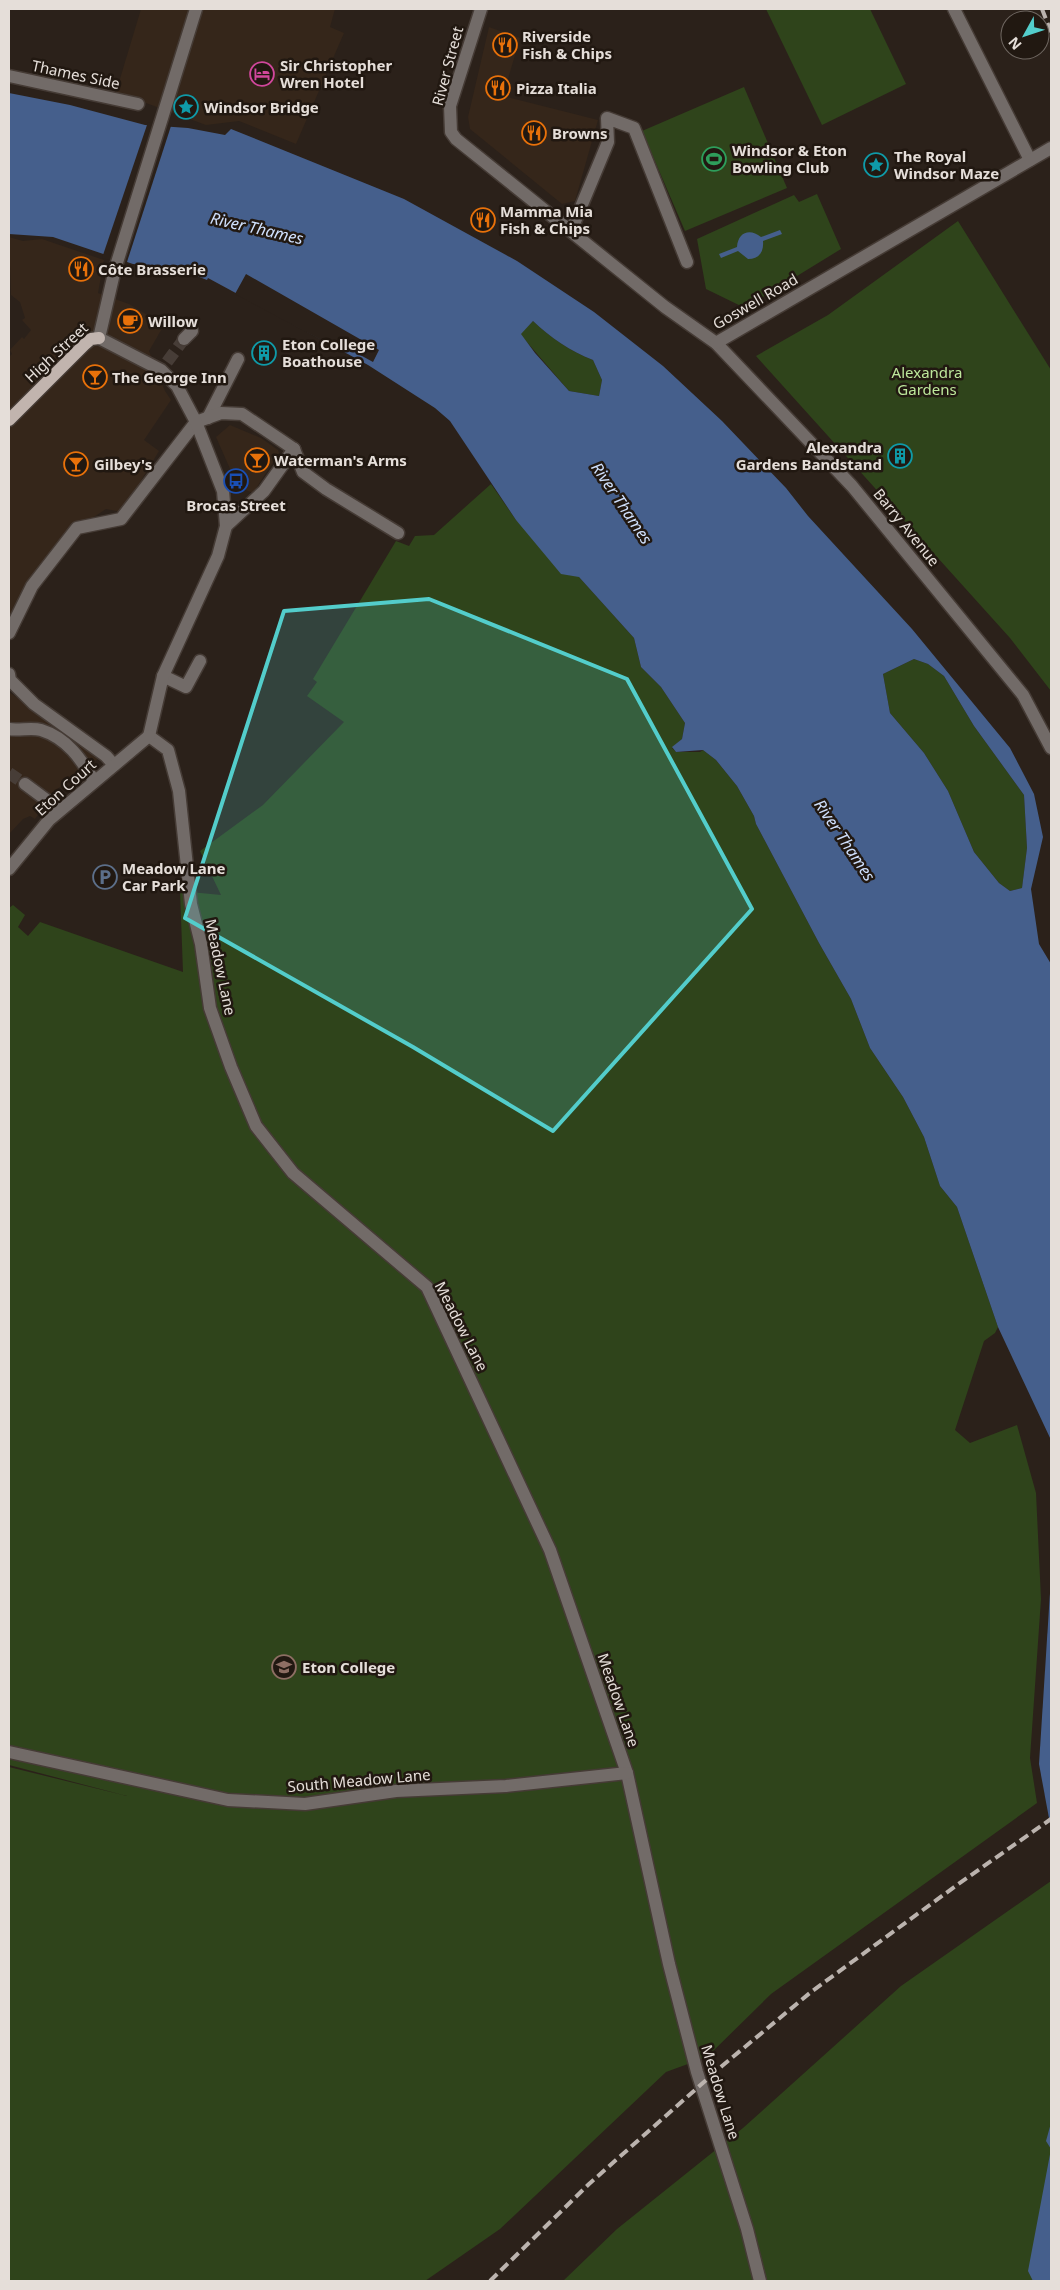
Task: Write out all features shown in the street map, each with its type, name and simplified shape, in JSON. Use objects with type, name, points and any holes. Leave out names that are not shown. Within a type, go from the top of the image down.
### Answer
[{"type":"main road","name":"High Street","points":[[9,420],[84,345],[91,339],[99,338]]},
{"type":"street","name":"High Street","points":[[99,338],[115,269],[196,9]]},
{"type":"street","name":"River Street","points":[[451,132],[450,106],[481,9]]},
{"type":"street","points":[[954,9],[1030,160]]},
{"type":"street","name":"Thames Side","points":[[9,76],[138,104]]},
{"type":"street","points":[[571,231],[608,142],[607,118],[634,128],[687,262]]},
{"type":"street","name":"Goswell Road","points":[[451,132],[456,139],[665,307],[716,343],[1051,148]]},
{"type":"street","points":[[99,338],[164,366],[196,422],[222,491],[226,526],[218,556],[163,676],[149,736]]},
{"type":"street","name":"Barry Avenue","points":[[716,343],[852,486],[1023,694],[1051,748]]},
{"type":"street","points":[[208,418],[238,358]]},
{"type":"street","points":[[9,633],[32,586],[77,528],[121,519],[196,422],[220,413],[242,414],[294,449],[303,472],[326,489],[398,533]]},
{"type":"street","points":[[226,526],[264,491],[294,449]]},
{"type":"street","points":[[163,676],[186,687],[200,661]]},
{"type":"street","points":[[9,674],[10,680],[34,704],[106,756],[114,765]]},
{"type":"street","points":[[9,730],[39,729],[60,739],[79,756],[94,781]]},
{"type":"street","name":"Eton Court","points":[[9,868],[49,820],[149,736]]},
{"type":"street","name":"Meadow Lane","points":[[149,736],[168,750],[180,792],[191,904],[201,944],[210,1008],[231,1067],[256,1126],[293,1173],[427,1287],[550,1550],[627,1772],[669,1964],[711,2118],[747,2229],[760,2281]]},
{"type":"street","points":[[25,784],[60,810]]},
{"type":"street","name":"South Meadow Lane","points":[[9,1752],[228,1800],[305,1804],[396,1791],[506,1786],[627,1772]]},
{"type":"highlighted area","points":[[429,599],[627,679],[752,909],[553,1131],[413,1047],[185,918],[284,611]]},
{"type":"shaded area","points":[[141,9],[335,9],[330,27],[344,33],[296,144],[239,121],[206,125],[116,92]]},
{"type":"shaded area","points":[[489,27],[520,38],[503,96],[598,120],[575,201],[562,204],[470,129],[468,117]]},
{"type":"shaded area","points":[[9,237],[23,241],[42,239],[104,260],[98,293],[129,304],[164,325],[149,351],[165,391],[171,400],[144,440],[159,451],[122,512],[106,509],[65,536],[26,585],[9,616],[9,357],[12,354],[10,350],[22,337],[24,339],[31,330],[22,320],[25,318],[20,302],[11,295]]},
{"type":"shaded area","points":[[230,425],[261,438],[278,450],[279,453],[253,493],[238,487],[216,437]]},
{"type":"shaded area","points":[[9,692],[101,757],[54,792],[35,819],[30,816],[23,819],[9,834]]},
{"type":"green space","points":[[766,9],[870,9],[906,84],[822,125]]},
{"type":"green space","name":"Windsor & Eton Bowling Club","points":[[744,87],[787,188],[685,231],[642,131]]},
{"type":"green space","points":[[817,194],[841,249],[745,308],[706,289],[697,239],[794,195],[799,202]]},
{"type":"green space","name":"Alexandra Gardens","points":[[958,221],[1051,370],[1051,691],[1010,638],[756,356],[828,315]]},
{"type":"green space","points":[[533,321],[561,344],[593,360],[602,380],[599,396],[569,391],[520,334]]},
{"type":"green space","points":[[491,484],[516,520],[579,577],[634,638],[641,667],[661,687],[685,723],[682,739],[672,748],[676,752],[700,752],[703,750],[716,760],[737,786],[819,943],[851,999],[870,1048],[903,1097],[924,1137],[940,1186],[957,1207],[998,1327],[995,1333],[984,1341],[955,1430],[970,1443],[1017,1425],[1036,1493],[1041,1599],[1030,1758],[1037,1803],[771,1994],[707,2057],[666,2072],[500,2229],[425,2281],[9,2281],[9,1767],[127,1796],[9,1765],[9,908],[13,905],[25,915],[18,927],[28,936],[40,922],[183,972],[180,891],[221,895],[200,851],[263,805],[344,722],[307,696],[317,682],[313,679],[396,541],[409,546],[415,536],[434,535]]},
{"type":"green space","points":[[914,659],[928,664],[944,676],[974,726],[1024,795],[1027,848],[1022,888],[1010,891],[999,883],[974,852],[948,791],[924,753],[890,713],[883,674]]},
{"type":"green space","points":[[1051,1881],[1051,2281],[563,2281],[617,2229],[743,2128],[901,1986]]},
{"type":"water","name":"River Thames","points":[[9,93],[70,105],[145,125],[188,128],[225,135],[231,129],[404,199],[517,261],[594,312],[663,366],[722,421],[786,488],[808,516],[912,629],[1010,748],[1034,794],[1043,837],[1031,889],[1039,944],[1051,964],[1051,1440],[998,1327],[957,1207],[940,1186],[924,1137],[903,1097],[870,1048],[851,999],[819,943],[737,786],[716,760],[703,750],[676,752],[672,747],[682,739],[685,723],[661,687],[641,667],[634,638],[579,577],[561,574],[516,520],[450,421],[435,408],[368,365],[208,278],[207,280],[174,267],[133,264],[53,237],[9,234]],"holes":[[[533,321],[561,344],[593,360],[602,380],[599,396],[569,391],[535,353],[521,334]],[[914,659],[928,664],[944,676],[974,726],[1024,795],[1027,848],[1022,888],[1010,891],[999,883],[974,852],[948,791],[924,753],[890,713],[883,674]]]},
{"type":"water","points":[[780,230],[782,234],[763,241],[762,252],[755,258],[748,259],[738,251],[721,258],[719,254],[737,247],[740,238],[745,233],[757,234],[761,237]]},
{"type":"water","points":[[1051,1577],[1051,1829],[1039,1764]]},
{"type":"water","points":[[1051,2123],[1051,2149],[1046,2141]]},
{"type":"water","points":[[1051,2149],[1051,2281],[1033,2281],[1028,2271]]},
{"type":"pier","name":"Windsor Bridge","points":[[148,122],[171,126],[126,265],[102,258]]},
{"type":"pier","points":[[246,274],[379,350],[373,362],[342,345],[340,350],[235,294]]},
{"type":"tunnel","points":[[167,362],[184,339]]},
{"type":"tunnel","points":[[9,773],[25,784]]},
{"type":"railway","points":[[1042,9],[1051,32]]},
{"type":"railway","points":[[490,2281],[589,2184],[722,2066],[811,1992],[1051,1819]]},
{"type":"place","name":"Riverside Fish & Chips","points":[[505,45]]},
{"type":"place","name":"Sir Christopher Wren Hotel","points":[[262,74]]},
{"type":"place","name":"Pizza Italia","points":[[498,88]]},
{"type":"place","name":"Windsor Bridge","points":[[186,107]]},
{"type":"place","name":"Browns","points":[[534,133]]},
{"type":"place","name":"Windsor & Eton Bowling Club","points":[[714,159]]},
{"type":"place","name":"The Royal Windsor Maze","points":[[876,165]]},
{"type":"place","name":"Mamma Mia Fish & Chips","points":[[483,220]]},
{"type":"place","name":"Côte Brasserie","points":[[81,269]]},
{"type":"place","name":"Willow","points":[[130,321]]},
{"type":"place","name":"Eton College Boathouse","points":[[264,353]]},
{"type":"place","name":"The George Inn","points":[[95,377]]},
{"type":"place","name":"Alexandra Gardens Bandstand","points":[[900,456]]},
{"type":"place","name":"Waterman's Arms","points":[[257,460]]},
{"type":"place","name":"Gilbey's","points":[[76,464]]},
{"type":"place","name":"Brocas Street","points":[[236,481]]},
{"type":"place","name":"Meadow Lane Car Park","points":[[105,877]]},
{"type":"place","name":"Eton College","points":[[284,1667]]}]
